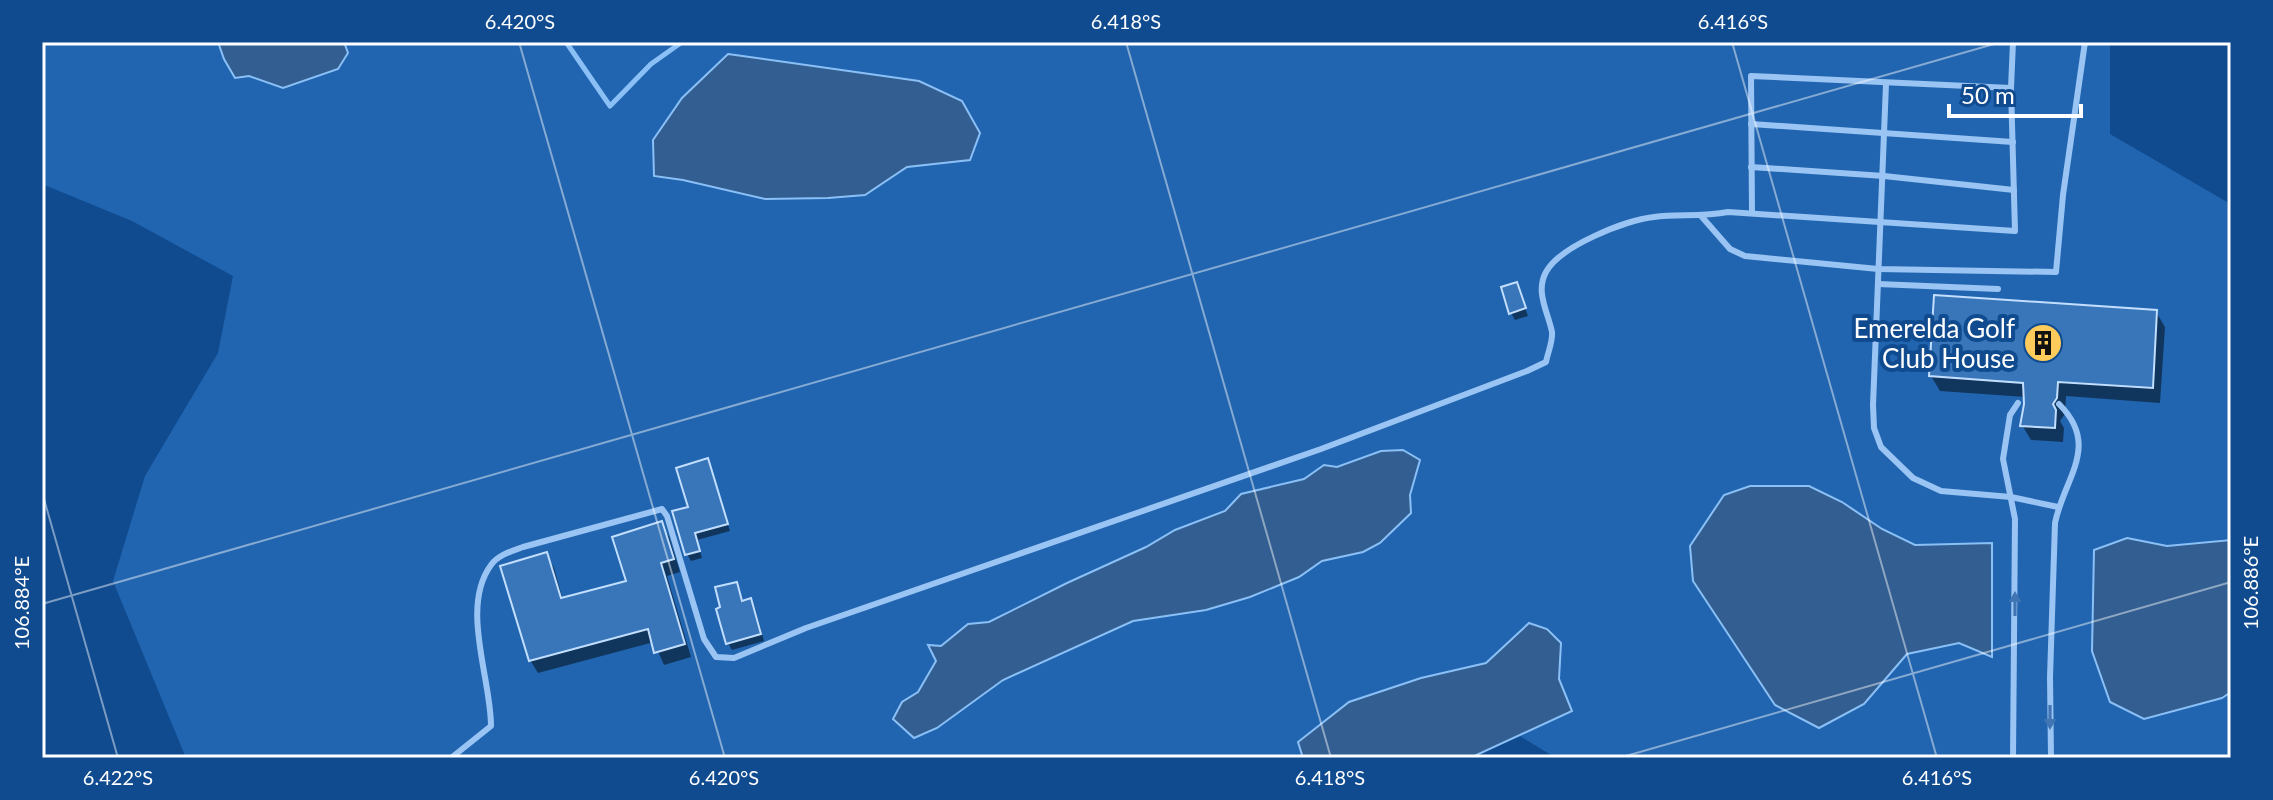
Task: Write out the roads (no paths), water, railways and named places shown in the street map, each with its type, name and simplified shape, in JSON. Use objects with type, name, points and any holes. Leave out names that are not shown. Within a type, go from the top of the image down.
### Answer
[{"type":"lane","points":[[451,758],[491,726],[478,634],[481,583],[492,563],[503,555],[552,538],[662,509],[667,516],[704,639],[716,657],[734,658],[806,628],[1321,449],[1546,362],[1553,335],[1541,296],[1546,272],[1565,252],[1600,233],[1652,217],[1702,217],[1728,212],[2015,231],[2011,88],[2013,42]]},
{"type":"lane","points":[[1702,217],[1730,249],[1745,256],[1878,269],[2056,272],[2063,195],[2085,42]]},
{"type":"lane","points":[[1752,213],[1751,76],[2011,88]]},
{"type":"lane","points":[[1886,84],[1873,405],[1874,428],[1881,447],[1913,478],[1941,491],[2011,497],[2058,507]]},
{"type":"lane","points":[[1751,124],[2013,142]]},
{"type":"lane","points":[[1751,167],[1884,176],[2014,190]]},
{"type":"lane","points":[[1878,284],[1998,289]]},
{"type":"lane","points":[[2013,758],[2015,519],[2003,459],[2010,415],[2018,403]]},
{"type":"lane","points":[[2051,758],[2055,523],[2058,507],[2071,483],[2079,455],[2078,433],[2070,415],[2059,404]]},
{"type":"waterway","points":[[566,42],[610,106],[651,64],[682,42]]},
{"type":"place","name":"Emerelda Golf Club House","points":[[2043,343]]}]
